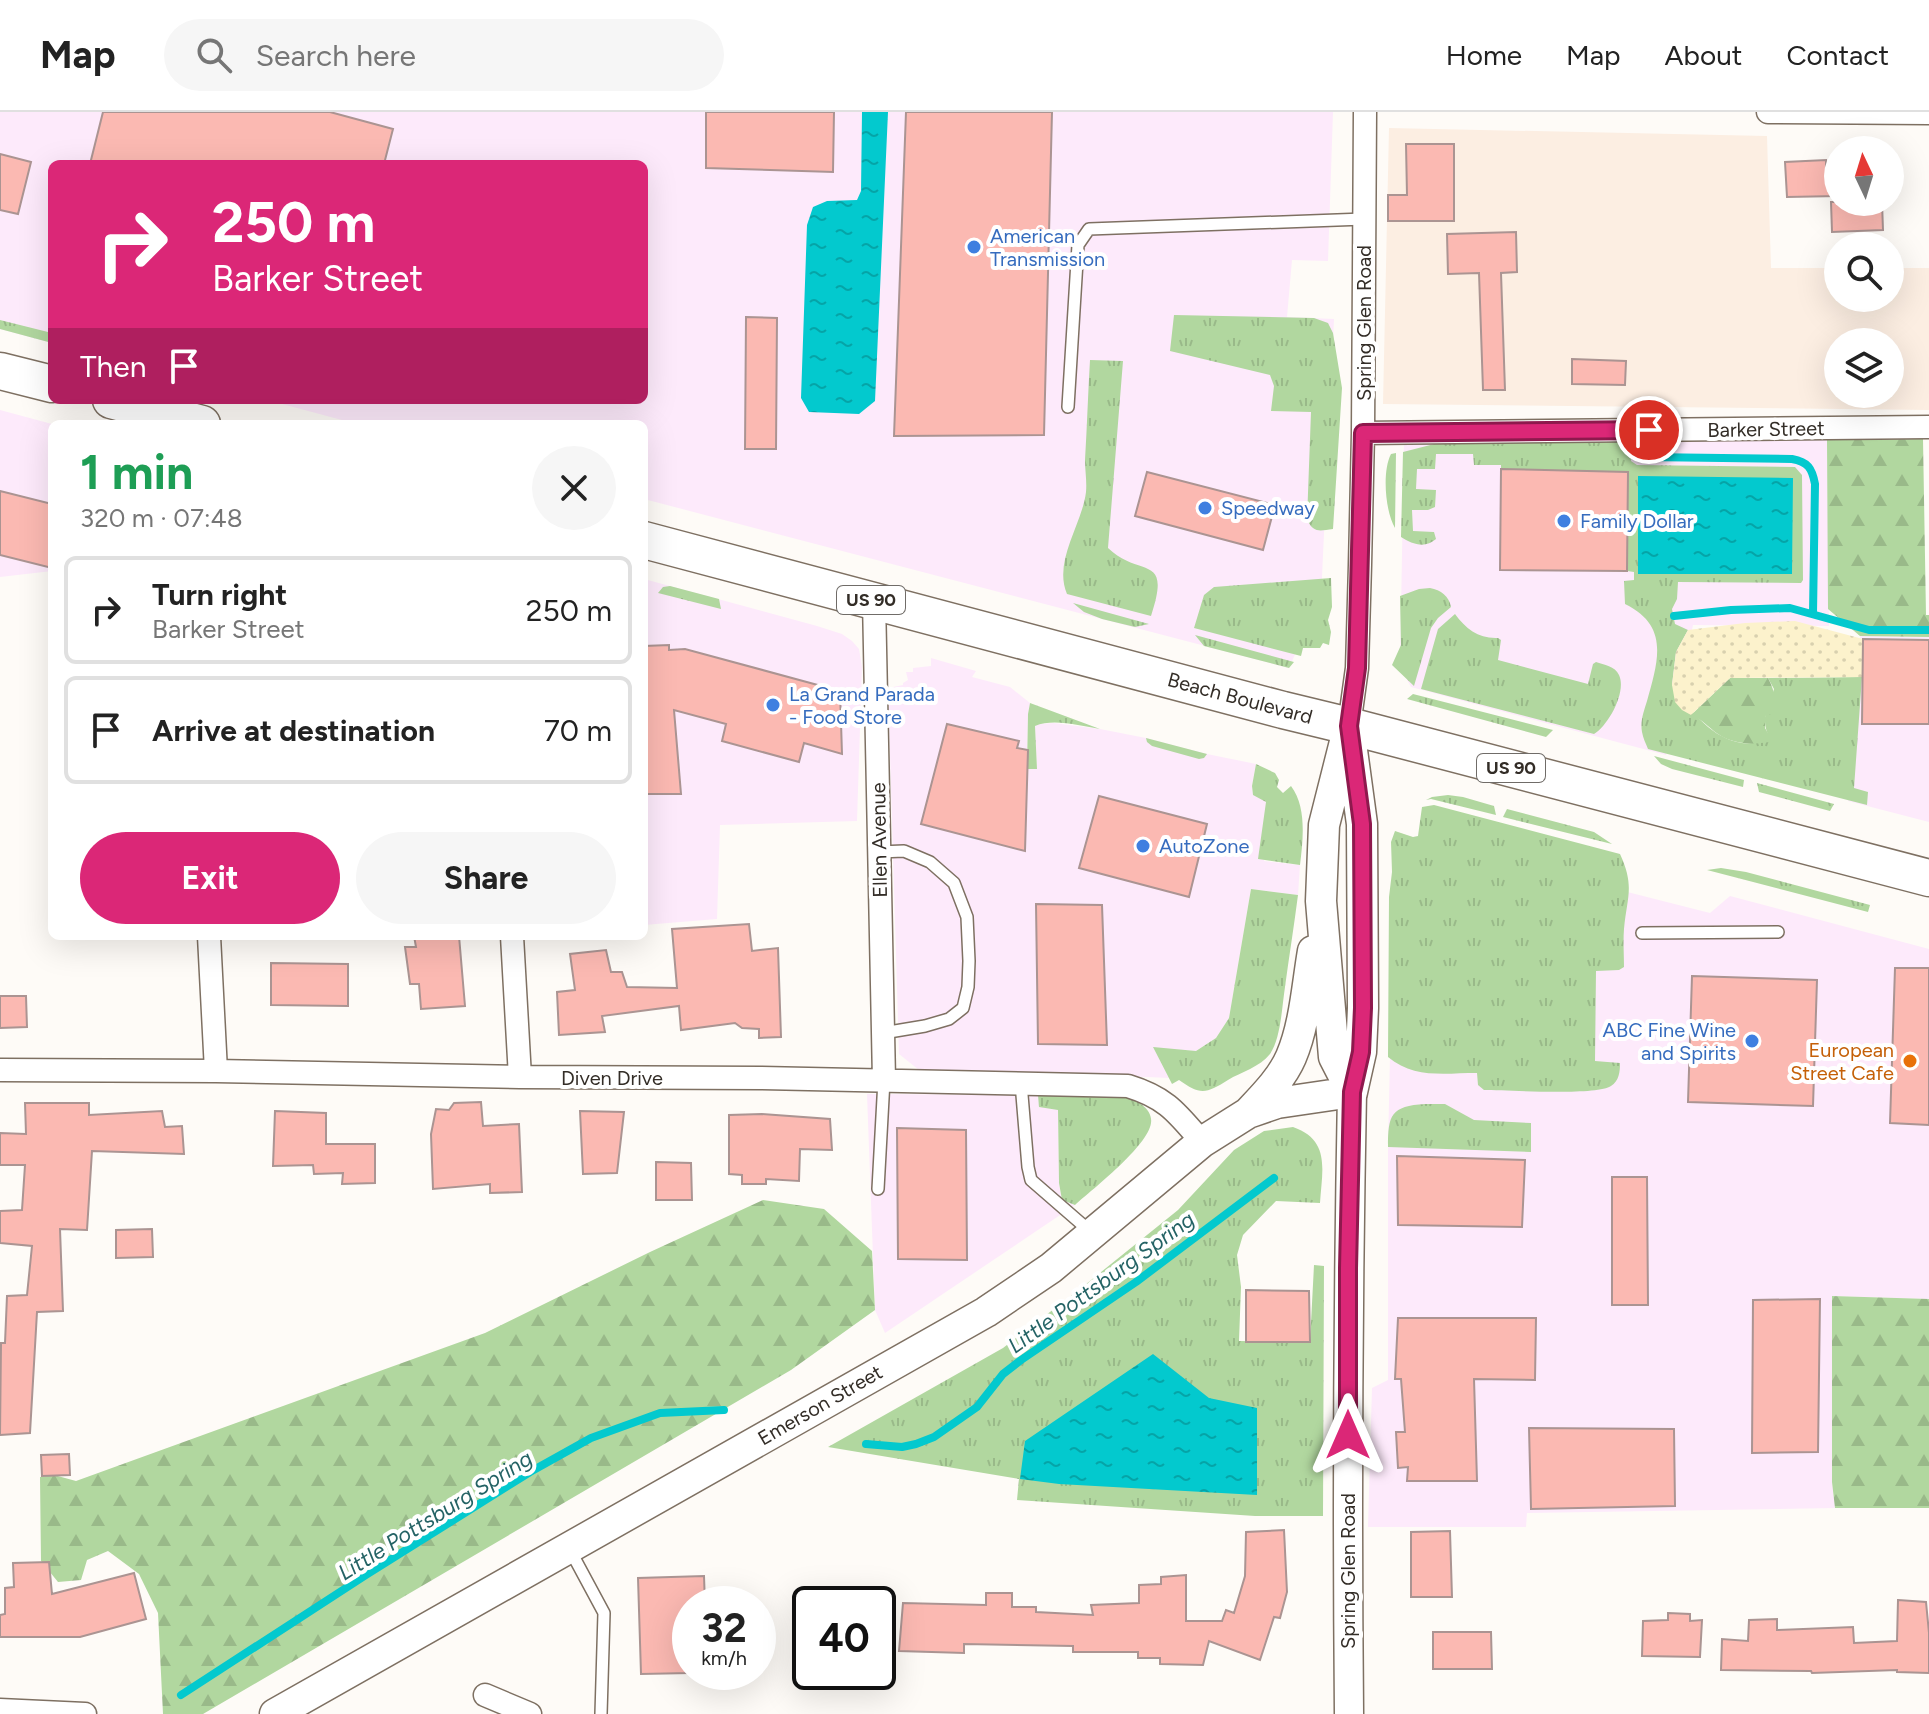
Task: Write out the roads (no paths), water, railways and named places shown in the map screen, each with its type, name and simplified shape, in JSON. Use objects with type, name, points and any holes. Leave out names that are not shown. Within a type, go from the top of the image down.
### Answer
[{"type":"highway","points":[[0,371],[48,383]]},
{"type":"highway","points":[[125,404],[182,420]]},
{"type":"highway","name":"Beach Boulevard","points":[[648,541],[1929,878]]},
{"type":"main road","name":"Spring Glen Road","points":[[1349,726],[1324,825],[1321,901],[1334,1057],[1352,1092]]},
{"type":"main road","name":"Spring Glen Road","points":[[1349,726],[1362,824],[1361,1052],[1352,1092]]},
{"type":"main road","points":[[1248,1113],[1272,1087],[1292,1053],[1300,1029],[1321,901]]},
{"type":"main road","name":"Emerson Street","points":[[275,1714],[986,1312],[1051,1268],[1202,1142],[1248,1113],[1277,1103],[1352,1092]]},
{"type":"street","name":"Spring Glen Road","points":[[1349,726],[1357,668],[1363,433],[1365,112]]},
{"type":"street","points":[[1768,112],[1929,113]]},
{"type":"street","name":"Barker Street","points":[[1363,433],[1929,427]]},
{"type":"street","name":"Ellen Avenue","points":[[874,600],[884,1080]]},
{"type":"street","points":[[209,940],[216,1071]]},
{"type":"street","points":[[512,940],[520,1077]]},
{"type":"street","name":"Diven Drive","points":[[0,1070],[884,1080],[1128,1086],[1151,1093],[1172,1107],[1202,1142]]},
{"type":"street","name":"Spring Glen Road","points":[[1349,1714],[1348,1268],[1352,1092]]},
{"type":"street","points":[[485,1695],[530,1714]]},
{"type":"street","points":[[0,1710],[85,1714]]},
{"type":"lane","points":[[1068,407],[1078,245],[1089,229],[1364,219]]},
{"type":"lane","points":[[879,852],[904,851],[930,862],[954,883],[967,917],[969,961],[963,1008],[949,1019],[883,1033]]},
{"type":"lane","points":[[1642,933],[1778,932]]},
{"type":"lane","points":[[878,1189],[884,1080]]},
{"type":"lane","points":[[1021,1083],[1031,1180],[1093,1233]]},
{"type":"lane","points":[[569,1548],[604,1613],[601,1714]]},
{"type":"water","points":[[862,112],[888,112],[875,401],[859,414],[809,412],[801,398],[807,225],[813,207],[827,201],[857,200],[861,191]]},
{"type":"water","points":[[1638,476],[1793,478],[1792,574],[1638,574]]},
{"type":"water","points":[[1153,1354],[1209,1398],[1257,1408],[1257,1495],[1020,1479],[1025,1441]]},
{"type":"waterway","points":[[1635,443],[1638,453],[1645,457],[1792,459],[1808,467],[1815,484],[1813,614]]},
{"type":"waterway","name":"Little Pottsburg Spring","points":[[1674,616],[1790,608],[1869,630],[1929,630]]},
{"type":"waterway","name":"Little Pottsburg Spring","points":[[866,1444],[902,1447],[934,1437],[977,1407],[1003,1374],[1021,1360],[1136,1282],[1274,1178]]},
{"type":"waterway","name":"Little Pottsburg Spring","points":[[181,1695],[530,1472],[591,1438],[660,1413],[724,1410]]},
{"type":"place","name":"American Transmission","points":[[974,247]]},
{"type":"place","name":"Speedway","points":[[1205,508]]},
{"type":"place","name":"Family Dollar","points":[[1564,521]]},
{"type":"place","name":"La Grand Parada - Food Store","points":[[773,705]]},
{"type":"place","name":"AutoZone","points":[[1143,846]]},
{"type":"place","name":"ABC Fine Wine and Spirits","points":[[1752,1041]]},
{"type":"place","name":"European Street Cafe","points":[[1910,1061]]}]
